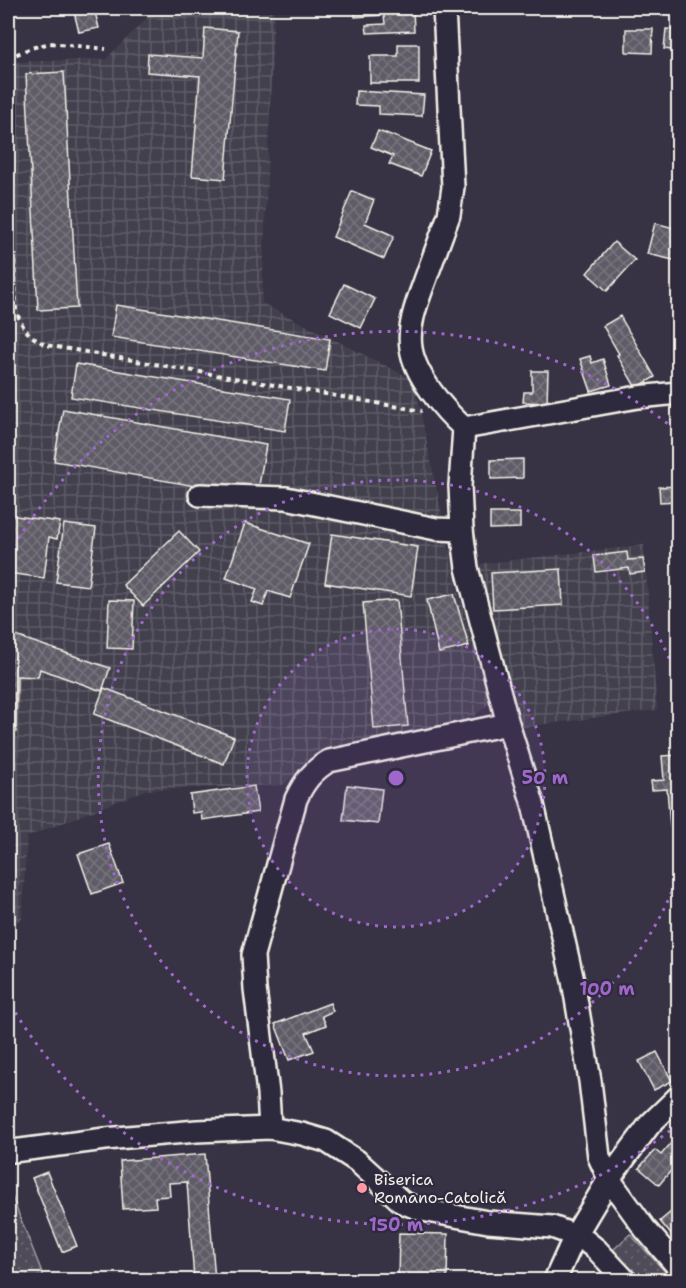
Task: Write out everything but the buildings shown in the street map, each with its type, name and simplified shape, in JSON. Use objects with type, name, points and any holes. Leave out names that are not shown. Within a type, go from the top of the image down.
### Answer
[{"type":"street","points":[[444,8],[453,187],[449,215],[411,324],[411,348],[421,376],[458,422],[462,530],[467,568],[508,724],[533,804],[573,981],[590,1081],[599,1156],[609,1179],[645,1229],[678,1268]]},
{"type":"street","points":[[458,422],[678,393]]},
{"type":"street","points":[[200,495],[286,498],[436,529],[462,530]]},
{"type":"street","points":[[270,1128],[255,989],[254,955],[296,799],[302,785],[320,766],[329,761],[508,724]]},
{"type":"street","points":[[555,1281],[575,1236],[609,1179],[650,1124],[678,1097]]},
{"type":"street","points":[[13,1151],[197,1131],[270,1128],[302,1134],[326,1141],[357,1161],[402,1202],[422,1210],[488,1222],[552,1227],[582,1238],[597,1250],[625,1281]]},
{"type":"path","points":[[8,58],[50,43],[106,49]]},
{"type":"path","points":[[8,90],[16,311],[22,325],[32,338],[46,345],[458,422]]},
{"type":"shaded area","points":[[157,8],[274,8],[262,303],[414,380],[457,587],[490,703],[468,721],[313,756],[284,785],[146,790],[27,837],[22,919],[8,926],[8,62],[106,59]]},
{"type":"shaded area","points":[[644,545],[657,710],[523,727],[478,564]]},
{"type":"shaded area","points":[[8,1187],[45,1280],[8,1280]]},
{"type":"shaded area","points":[[630,1234],[673,1280],[641,1280],[613,1250]]},
{"type":"place","name":"Biserica Romano-Catolică","points":[[362,1188]]}]
